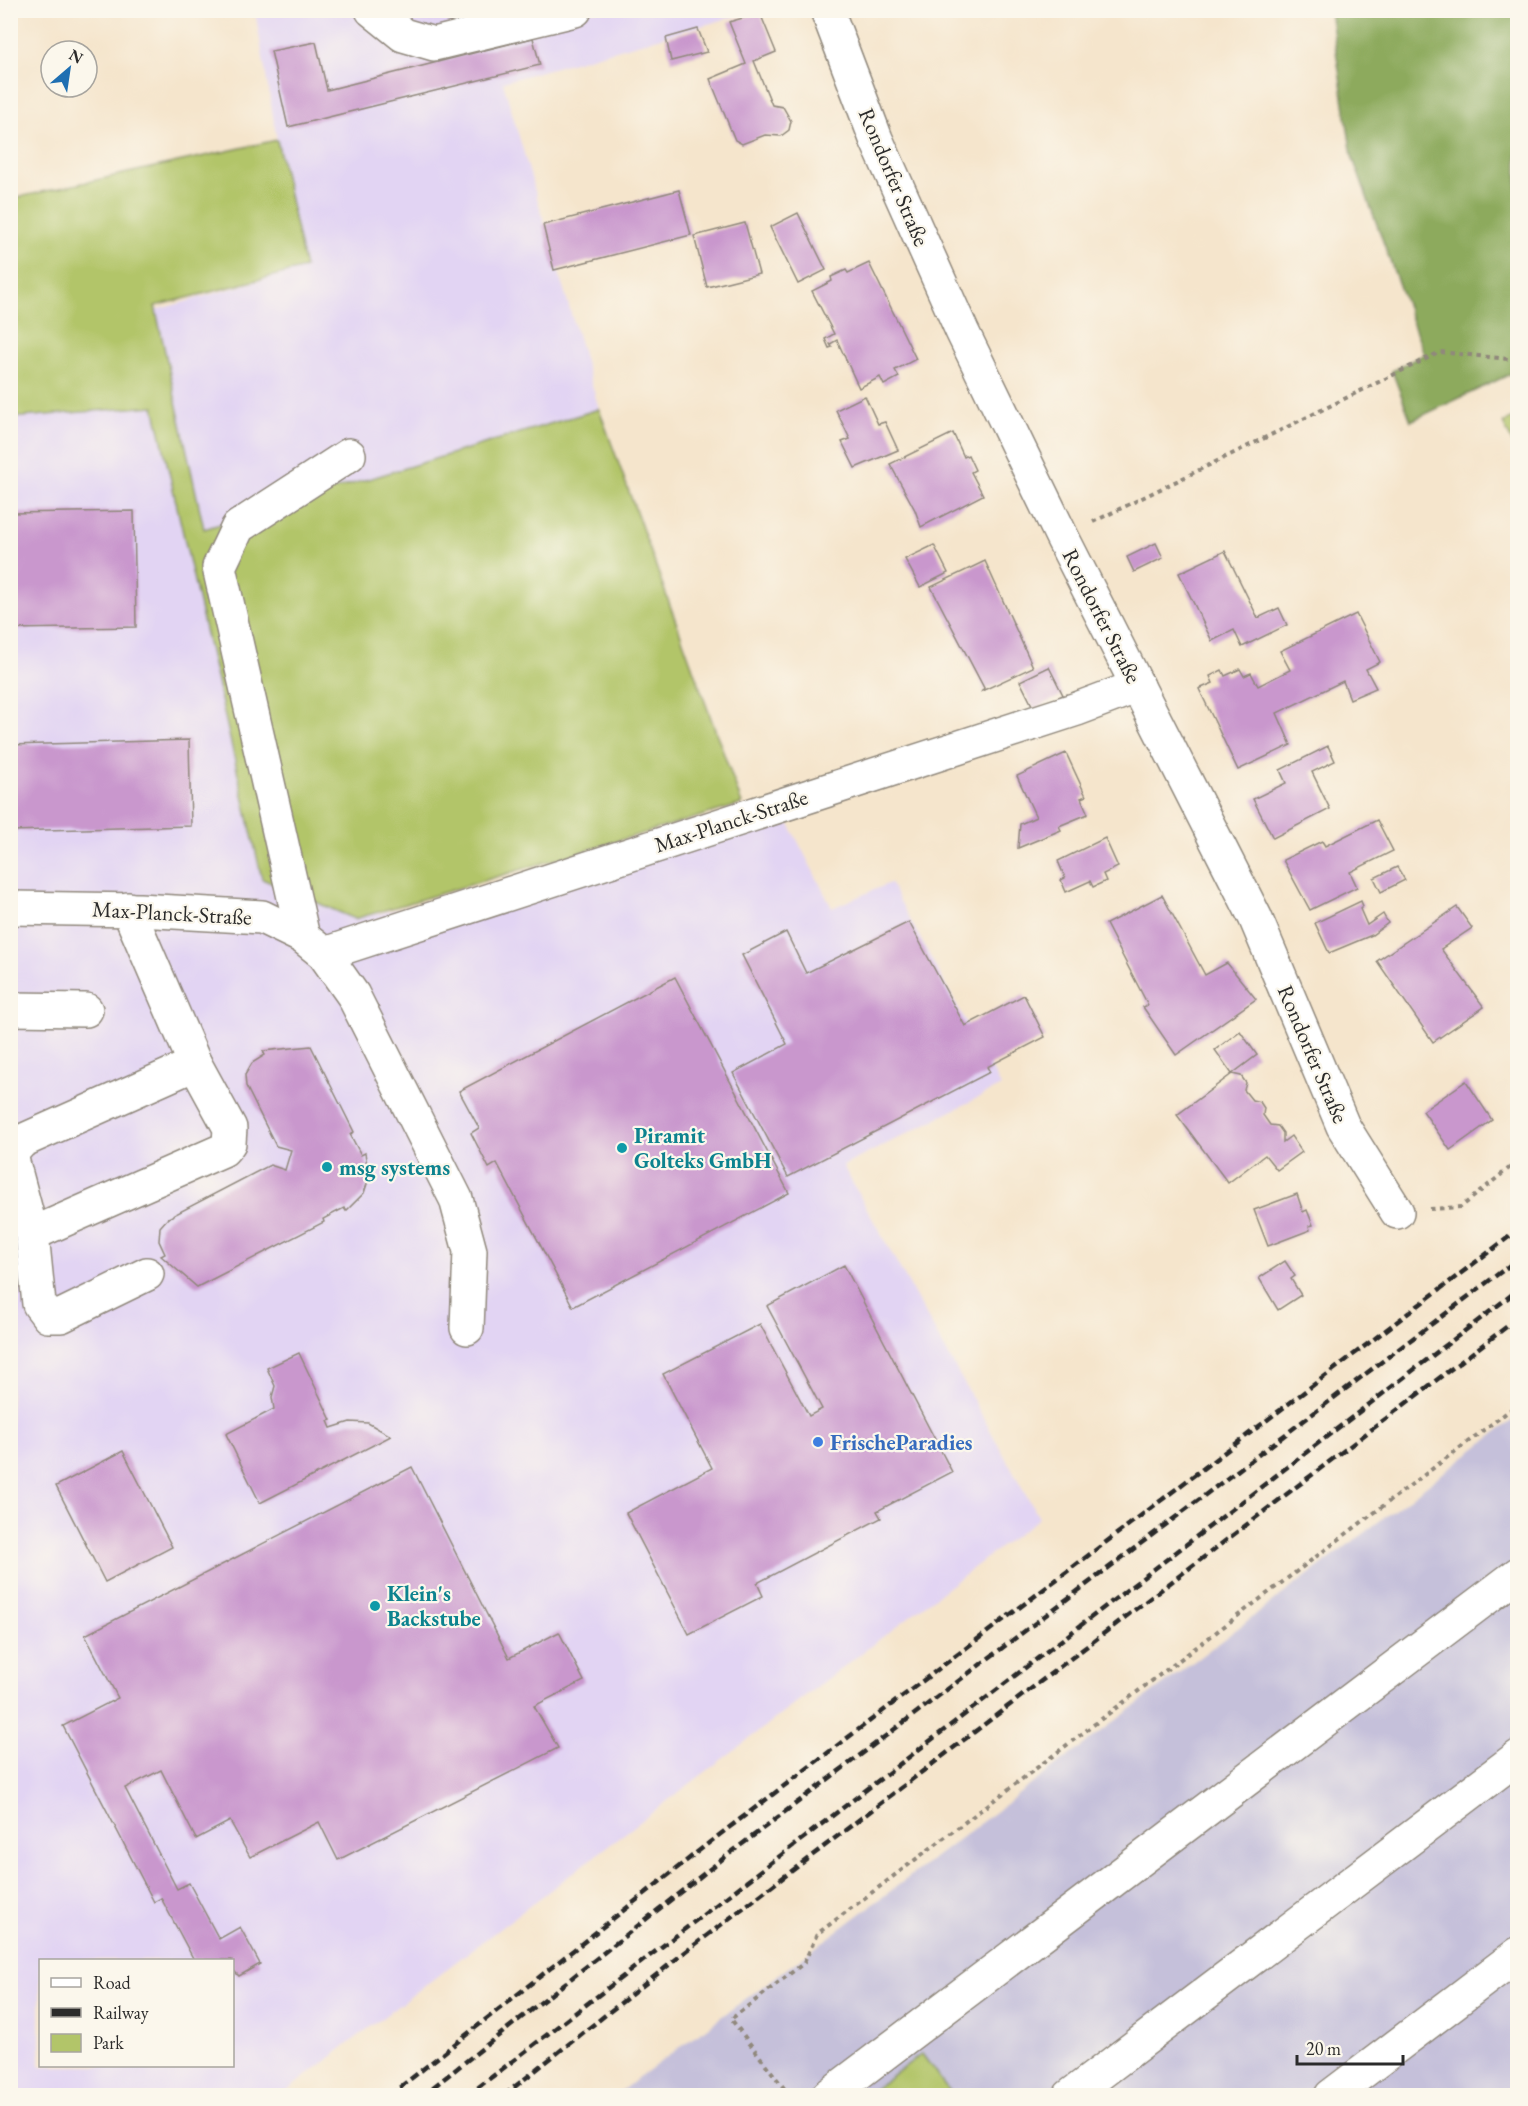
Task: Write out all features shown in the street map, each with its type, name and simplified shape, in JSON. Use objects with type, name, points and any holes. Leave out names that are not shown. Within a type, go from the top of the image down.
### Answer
[{"type":"street","points":[[372,10],[403,35],[434,44],[575,10]]},
{"type":"street","name":"Rondorfer Straße","points":[[827,10],[882,152],[962,331],[1062,537],[1255,917],[1343,1126],[1397,1212]]},
{"type":"street","points":[[313,945],[219,567],[238,527],[349,455]]},
{"type":"street","name":"Max-Planck-Straße","points":[[313,945],[1077,709],[1138,686]]},
{"type":"street","name":"Max-Planck-Straße","points":[[10,908],[128,909],[262,917],[313,945],[353,995],[456,1199],[470,1251],[467,1328]]},
{"type":"street","points":[[32,1233],[223,1150],[230,1143],[230,1128],[195,1064],[128,909]]},
{"type":"street","points":[[10,1009],[86,1010]]},
{"type":"street","points":[[147,1274],[61,1316],[48,1316],[39,1304],[32,1233],[12,1159],[14,1149],[22,1142],[195,1064]]},
{"type":"street","points":[[828,2096],[1518,1574]]},
{"type":"street","points":[[1070,2096],[1518,1757]]},
{"type":"street","points":[[1331,2096],[1518,1954]]},
{"type":"path","points":[[1062,537],[1440,352],[1508,359],[1518,355]]},
{"type":"path","points":[[1397,1212],[1461,1207],[1518,1161]]},
{"type":"path","points":[[790,2096],[731,2019],[804,1963],[817,1934],[1518,1404]]},
{"type":"shaded area","points":[[255,11],[754,11],[503,82],[599,409],[204,530],[156,310],[305,268],[277,140]]},
{"type":"shaded area","points":[[154,405],[262,879],[355,919],[751,829],[786,818],[832,908],[890,883],[1001,1086],[843,1166],[1039,1518],[281,2095],[11,2096],[11,418]]},
{"type":"shaded area","points":[[1517,1417],[1517,2095],[614,2096],[835,1933]]},
{"type":"green space","points":[[1330,11],[1517,11],[1517,371],[1411,421],[1392,371],[1424,354],[1352,156]]},
{"type":"green space","points":[[277,140],[305,268],[155,306],[204,529],[599,409],[742,804],[355,919],[262,879],[154,406],[11,418],[10,199]]},
{"type":"green space","points":[[1517,416],[1517,452],[1503,423]]},
{"type":"green space","points":[[922,2054],[952,2095],[866,2095]]},
{"type":"building","points":[[760,13],[776,52],[754,61],[772,105],[783,107],[791,121],[789,130],[781,136],[765,135],[742,144],[735,140],[710,79],[746,64],[729,22]]},
{"type":"building","points":[[698,29],[707,52],[671,61],[666,38]]},
{"type":"building","points":[[533,38],[540,65],[288,127],[271,51],[316,42],[327,90]]},
{"type":"building","points":[[679,190],[691,235],[554,270],[543,225]]},
{"type":"building","points":[[798,213],[826,270],[798,284],[770,227]]},
{"type":"building","points":[[745,223],[759,274],[707,287],[694,236]]},
{"type":"building","points":[[869,263],[916,359],[895,370],[899,377],[884,385],[880,377],[859,388],[837,340],[830,344],[832,347],[829,348],[825,339],[834,334],[812,291],[832,281],[831,277],[846,270],[848,273]]},
{"type":"building","points":[[865,396],[878,424],[885,422],[898,450],[855,468],[842,442],[850,439],[836,410]]},
{"type":"building","points":[[953,433],[964,457],[968,455],[975,470],[971,472],[983,495],[921,527],[915,510],[890,464]]},
{"type":"building","points":[[134,511],[136,627],[10,629],[10,513]]},
{"type":"building","points":[[1156,543],[1163,558],[1134,572],[1127,557]]},
{"type":"building","points":[[934,545],[948,573],[920,587],[905,559]]},
{"type":"building","points":[[1225,551],[1258,618],[1279,608],[1287,625],[1242,647],[1234,630],[1212,641],[1179,573]]},
{"type":"building","points":[[985,561],[1033,667],[982,691],[984,688],[931,587]]},
{"type":"building","points":[[1356,614],[1380,662],[1366,669],[1376,688],[1350,699],[1343,681],[1277,713],[1291,745],[1238,770],[1199,689],[1213,683],[1210,676],[1222,670],[1225,676],[1240,669],[1244,676],[1251,673],[1258,686],[1290,670],[1280,651]]},
{"type":"building","points":[[1049,667],[1063,695],[1034,709],[1020,681]]},
{"type":"building","points":[[189,740],[191,826],[10,831],[10,745]]},
{"type":"building","points":[[1328,746],[1335,761],[1312,772],[1330,809],[1273,838],[1253,799],[1286,783],[1280,770]]},
{"type":"building","points":[[1066,753],[1086,796],[1081,798],[1088,814],[1059,826],[1061,830],[1018,848],[1020,824],[1036,817],[1017,776]]},
{"type":"building","points":[[1377,820],[1393,851],[1350,872],[1357,887],[1310,910],[1283,860],[1322,841],[1325,846]]},
{"type":"building","points":[[1105,838],[1118,867],[1103,874],[1106,881],[1093,887],[1090,881],[1066,892],[1061,880],[1065,878],[1058,861]]},
{"type":"building","points":[[1397,867],[1405,880],[1381,892],[1374,878]]},
{"type":"building","points":[[1162,895],[1205,975],[1227,963],[1256,999],[1176,1055],[1143,1007],[1148,1005],[1106,924]]},
{"type":"building","points":[[1361,901],[1363,906],[1360,909],[1367,925],[1383,914],[1388,923],[1372,935],[1329,953],[1315,923]]},
{"type":"building","points":[[1457,907],[1472,928],[1441,949],[1484,1007],[1433,1042],[1377,961]]},
{"type":"building","points":[[909,922],[965,1026],[1024,995],[1045,1037],[987,1067],[990,1072],[788,1177],[733,1073],[787,1044],[742,955],[786,932],[806,973]]},
{"type":"building","name":"Piramit Golteks GmbH","points":[[675,977],[789,1193],[573,1307],[497,1163],[489,1168],[471,1133],[479,1128],[459,1091]]},
{"type":"building","points":[[1240,1031],[1257,1055],[1232,1074],[1215,1050]]},
{"type":"building","name":"msg systems","points":[[311,1046],[354,1132],[350,1134],[361,1155],[365,1153],[369,1178],[364,1193],[346,1211],[344,1208],[323,1219],[324,1222],[197,1287],[161,1256],[165,1254],[159,1241],[160,1227],[168,1218],[270,1165],[285,1170],[291,1150],[276,1146],[246,1086],[245,1075],[252,1063],[265,1055],[263,1051]]},
{"type":"building","points":[[1232,1074],[1241,1076],[1246,1083],[1244,1090],[1252,1100],[1260,1102],[1264,1108],[1263,1115],[1270,1125],[1278,1126],[1283,1133],[1283,1142],[1291,1136],[1302,1152],[1277,1170],[1265,1155],[1228,1183],[1177,1115]]},
{"type":"building","points":[[1466,1081],[1492,1120],[1450,1150],[1423,1111]]},
{"type":"building","points":[[1297,1194],[1303,1212],[1307,1210],[1313,1225],[1309,1226],[1310,1230],[1268,1246],[1254,1210]]},
{"type":"building","points":[[1285,1261],[1295,1276],[1291,1279],[1301,1295],[1278,1310],[1259,1278]]},
{"type":"building","name":"FrischeParadies","points":[[844,1265],[952,1472],[877,1511],[881,1518],[757,1583],[763,1596],[689,1634],[626,1513],[712,1468],[663,1374],[760,1324],[809,1416],[822,1409],[767,1306]]},
{"type":"building","points":[[299,1353],[331,1420],[328,1421],[331,1428],[350,1422],[368,1423],[391,1436],[260,1503],[226,1434],[274,1409],[272,1397],[275,1386],[267,1368]]},
{"type":"building","points":[[123,1451],[172,1547],[105,1582],[56,1486]]},
{"type":"building","points":[[412,1467],[509,1658],[559,1632],[584,1681],[534,1706],[558,1748],[338,1860],[319,1822],[250,1857],[230,1821],[196,1839],[161,1770],[125,1788],[177,1889],[189,1883],[219,1939],[240,1927],[260,1964],[239,1976],[234,1971],[234,1959],[193,1959],[161,1898],[154,1902],[63,1726],[118,1698],[85,1635]]},
{"type":"railway","points":[[389,2096],[710,1842],[1518,1230]]},
{"type":"railway","points":[[422,2096],[725,1857],[1518,1259]]},
{"type":"railway","points":[[467,2096],[1518,1290]]},
{"type":"railway","points":[[503,2096],[684,1953],[1518,1318]]},
{"type":"place","name":"Piramit Golteks GmbH","points":[[622,1148]]},
{"type":"place","name":"msg systems","points":[[327,1167]]},
{"type":"place","name":"FrischeParadies","points":[[818,1442]]},
{"type":"place","name":"Klein's Backstube","points":[[375,1606]]}]
